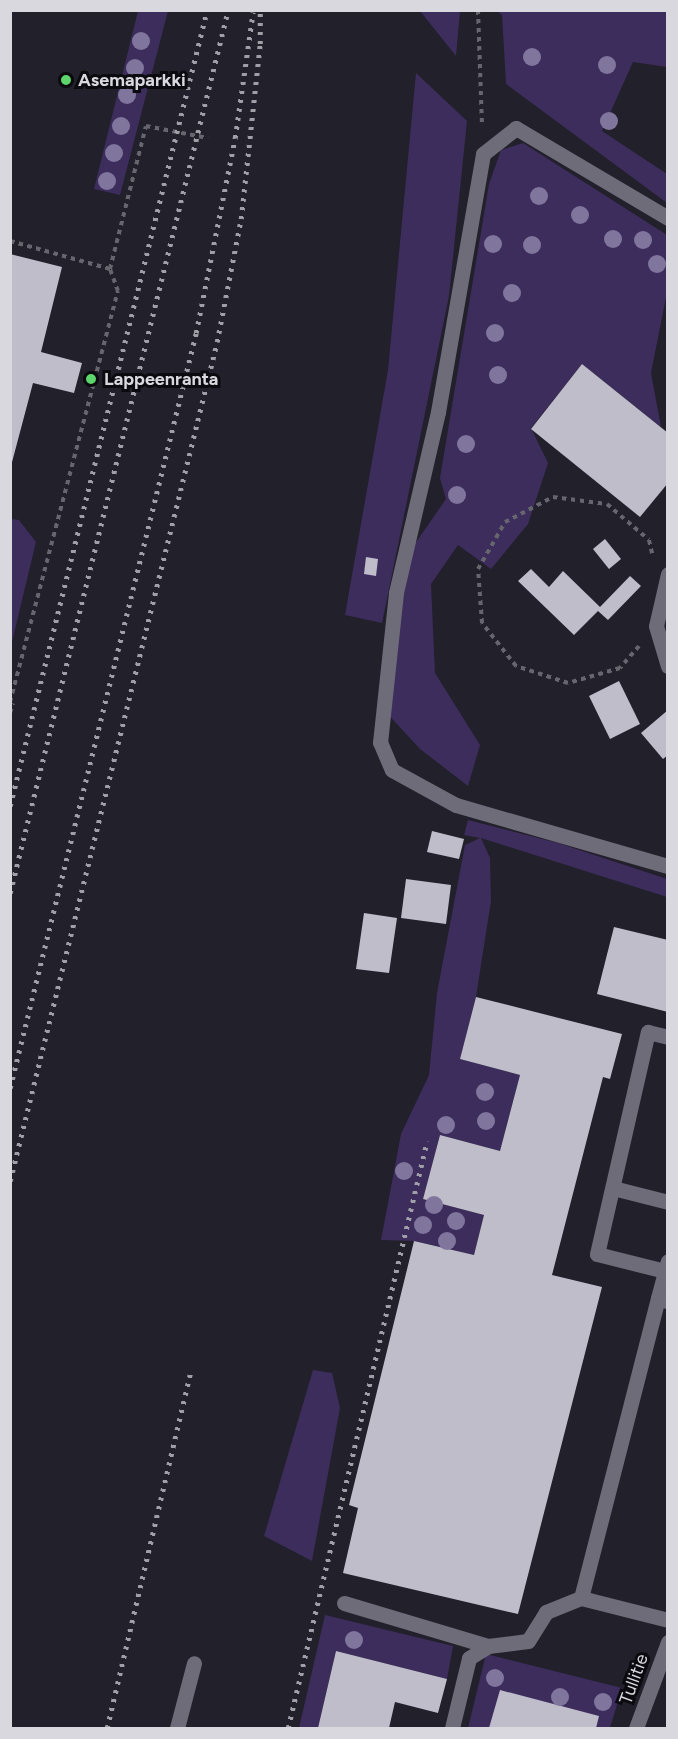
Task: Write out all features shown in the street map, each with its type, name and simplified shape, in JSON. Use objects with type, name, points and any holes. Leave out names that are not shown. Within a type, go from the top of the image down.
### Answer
[{"type":"street","points":[[668,218],[516,128],[483,154],[438,412],[396,593],[380,742],[392,770],[456,805],[668,866]]},
{"type":"street","points":[[668,574],[656,626],[668,666]]},
{"type":"street","points":[[581,1598],[663,1300],[666,1266],[597,1254],[648,1032],[668,1037]]},
{"type":"street","points":[[613,1188],[668,1202]]},
{"type":"street","points":[[344,1603],[488,1646],[528,1641],[546,1612],[581,1598],[668,1620]]},
{"type":"street","name":"Tullitie","points":[[636,1728],[667,1643]]},
{"type":"street","points":[[452,1728],[469,1658],[488,1646]]},
{"type":"street","points":[[177,1728],[194,1664]]},
{"type":"path","points":[[478,10],[483,154]]},
{"type":"path","points":[[10,713],[118,291],[110,269],[146,126],[208,138]]},
{"type":"path","points":[[10,241],[110,269]]},
{"type":"path","points":[[656,626],[620,668],[568,683],[516,666],[482,623],[478,569],[505,522],[553,497],[607,504],[649,540],[663,592]]},
{"type":"shaded area","points":[[138,11],[168,11],[120,195],[94,189]]},
{"type":"shaded area","points":[[420,11],[460,11],[456,56]]},
{"type":"shaded area","points":[[497,11],[667,11],[667,67],[633,62],[602,131],[667,174],[667,203],[506,84],[502,15]]},
{"type":"shaded area","points":[[416,73],[467,121],[449,296],[382,623],[345,615],[388,370]]},
{"type":"shaded area","points":[[523,143],[667,235],[667,292],[651,373],[661,427],[582,364],[531,428],[548,463],[528,524],[491,569],[458,545],[431,584],[435,673],[480,745],[468,786],[420,749],[384,710],[403,561],[446,499],[440,478],[489,184],[501,150]]},
{"type":"shaded area","points":[[11,519],[19,520],[36,542],[11,646]]},
{"type":"shaded area","points":[[468,820],[558,843],[667,879],[667,897],[481,838],[490,858],[491,901],[476,997],[460,1059],[520,1075],[500,1151],[440,1135],[423,1199],[484,1215],[474,1255],[414,1241],[381,1240],[401,1134],[429,1075],[437,993],[465,845],[480,838],[464,835]]},
{"type":"shaded area","points":[[313,1370],[332,1373],[340,1408],[312,1561],[264,1536]]},
{"type":"shaded area","points":[[325,1615],[453,1646],[447,1679],[336,1651],[318,1728],[299,1728]]},
{"type":"shaded area","points":[[486,1654],[622,1688],[610,1728],[468,1728]]},
{"type":"building","points":[[10,254],[62,267],[41,352],[82,363],[74,393],[33,383],[11,466]]},
{"type":"building","points":[[582,364],[668,433],[668,483],[640,517],[531,429]]},
{"type":"building","points":[[605,539],[621,559],[609,569],[593,549]]},
{"type":"building","points":[[366,557],[378,559],[376,576],[364,574]]},
{"type":"building","points":[[531,569],[549,587],[563,571],[600,607],[630,576],[641,586],[608,620],[598,611],[574,635],[518,581]]},
{"type":"building","points":[[619,681],[640,724],[610,739],[589,696]]},
{"type":"building","points":[[668,710],[668,755],[663,759],[641,733]]},
{"type":"building","points":[[432,831],[464,839],[459,859],[427,852]]},
{"type":"building","points":[[406,879],[451,885],[446,924],[401,918]]},
{"type":"building","points":[[364,913],[397,918],[389,973],[356,969]]},
{"type":"building","points":[[614,927],[668,940],[668,1012],[597,994]]},
{"type":"building","points":[[476,997],[622,1034],[610,1079],[603,1077],[552,1275],[602,1287],[518,1614],[343,1573],[358,1508],[349,1505],[414,1241],[474,1255],[484,1215],[423,1199],[440,1135],[500,1151],[520,1075],[460,1059]]},
{"type":"building","points":[[336,1651],[447,1679],[438,1713],[395,1702],[389,1728],[318,1728]]},
{"type":"building","points":[[500,1690],[599,1716],[596,1728],[489,1728]]},
{"type":"railway","points":[[10,806],[207,10]]},
{"type":"railway","points":[[10,893],[228,10]]},
{"type":"railway","points":[[10,1181],[217,342],[241,219],[260,44],[260,10]]},
{"type":"railway","points":[[10,1088],[196,333],[235,138],[253,12]]},
{"type":"railway","points":[[288,1728],[427,1141]]},
{"type":"railway","points":[[107,1728],[191,1370]]},
{"type":"place","name":"Asemaparkki","points":[[66,80]]},
{"type":"place","name":"Lappeenranta","points":[[91,379]]}]
